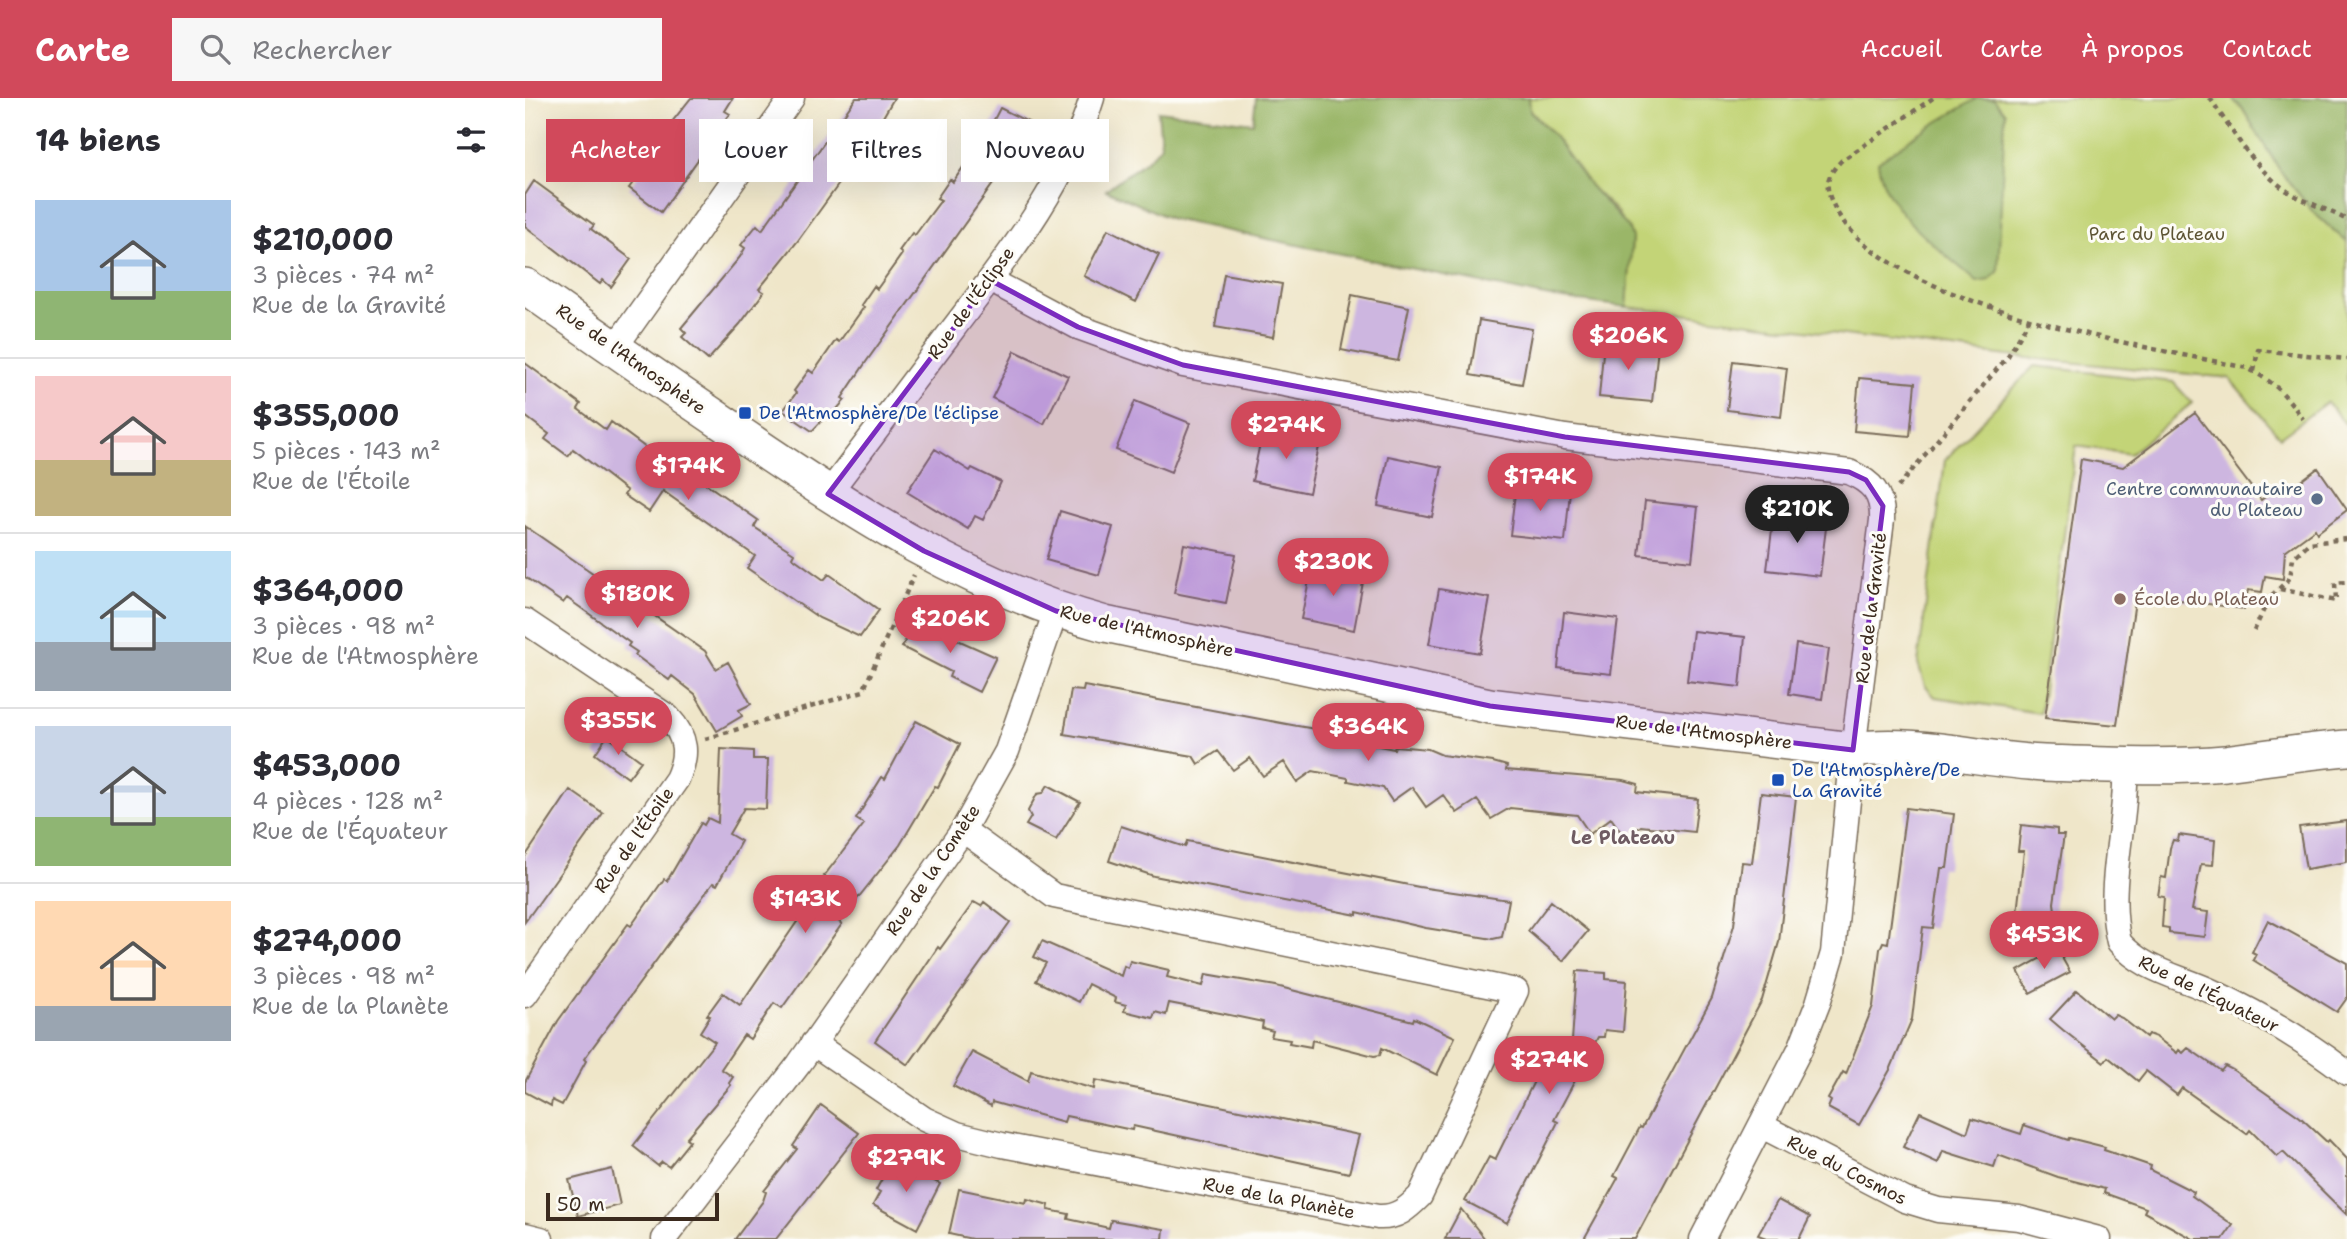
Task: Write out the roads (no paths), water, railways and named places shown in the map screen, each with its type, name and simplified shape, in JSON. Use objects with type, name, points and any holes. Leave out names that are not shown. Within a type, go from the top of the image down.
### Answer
[{"type":"street","points":[[614,349],[792,98]]},
{"type":"street","name":"Rue de l'Éclipse","points":[[828,494],[990,280],[1060,171],[1092,98]]},
{"type":"street","name":"Rue de la Gravité","points":[[990,280],[1078,327],[1183,365],[1565,437],[1849,472],[1866,480],[1877,491],[1883,506],[1853,750],[1833,953],[1800,1049],[1702,1239]]},
{"type":"street","name":"Rue de l'Atmosphère","points":[[525,286],[828,494],[924,551],[1056,611],[1141,632],[1490,706],[1853,750],[1885,767],[2126,775],[2246,783],[2334,771],[2347,764]]},
{"type":"street","name":"Rue de la Comète","points":[[665,1239],[813,1043],[963,830],[1007,751],[1043,655],[1056,611]]},
{"type":"street","name":"Rue de l'Étoile","points":[[525,621],[668,717],[680,729],[685,744],[684,763],[677,779],[525,995]]},
{"type":"street","name":"Rue de l'Atmosphère","points":[[2126,775],[2347,748]]},
{"type":"street","name":"Rue de l'Équateur","points":[[2126,775],[2115,909],[2119,942],[2131,956],[2147,967],[2250,1010],[2323,1054],[2347,1073]]},
{"type":"street","name":"Rue de la Planète","points":[[813,1043],[924,1119],[957,1133],[990,1142],[1378,1217],[1391,1217],[1407,1209],[1420,1196],[1516,991],[1054,896],[963,830]]},
{"type":"street","name":"Rue du Cosmos","points":[[1762,1126],[1905,1200],[1938,1210],[2019,1218],[2099,1239]]},
{"type":"street","points":[[525,1235],[541,1239]]},
{"type":"place","name":"De l'Atmosphère/De l'éclipse","points":[[745,413]]},
{"type":"place","name":"Centre communautaire du Plateau","points":[[2317,499]]},
{"type":"place","name":"École du Plateau","points":[[2120,599]]},
{"type":"place","name":"De l'Atmosphère/De La Gravité","points":[[1778,780]]},
{"type":"district","name":"Le Plateau","points":[[1623,837]]},
{"type":"park label","name":"Parc du Plateau","points":[[2157,234]]}]
